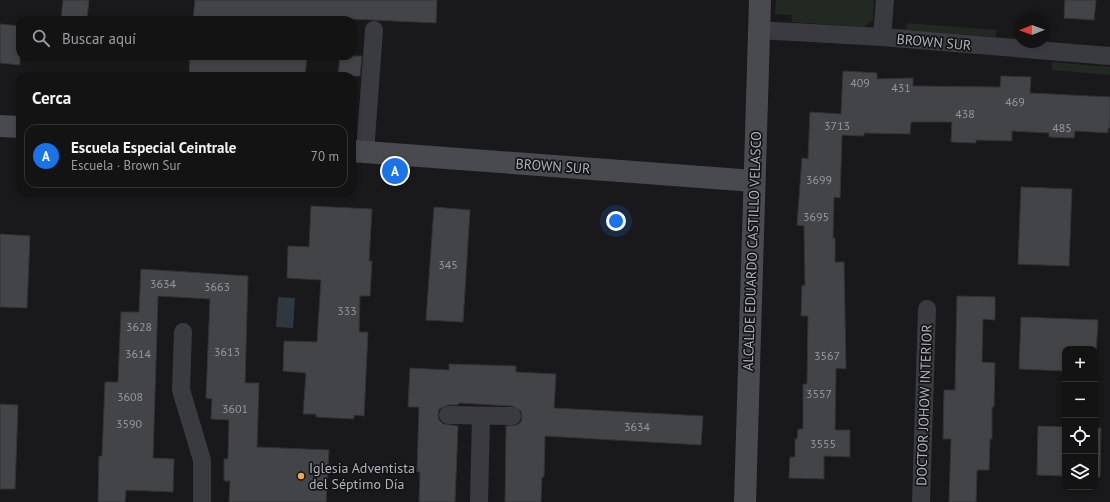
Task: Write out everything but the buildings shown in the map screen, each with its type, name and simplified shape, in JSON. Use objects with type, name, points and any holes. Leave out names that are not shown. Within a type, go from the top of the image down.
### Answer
[{"type":"main road","name":"ALCALDE EDUARDO CASTILLO VELASCO","points":[[745,502],[760,0]]},
{"type":"main road","points":[[0,126],[16,127]]},
{"type":"main road","name":"BROWN SUR","points":[[359,152],[754,181]]},
{"type":"street","points":[[882,37],[885,0]]},
{"type":"street","points":[[359,152],[374,30]]},
{"type":"street","name":"BROWN SUR","points":[[759,30],[882,37],[1110,56]]},
{"type":"street","name":"DOCTOR JOHOW INTERIOR","points":[[922,502],[927,309]]},
{"type":"street","points":[[183,332],[181,390],[202,460],[202,502]]},
{"type":"street","points":[[448,415],[512,416]]},
{"type":"street","points":[[479,502],[481,416]]},
{"type":"shaded area","points":[[776,0],[874,0],[873,20],[864,27],[792,22],[792,15],[775,14]]},
{"type":"shaded area","points":[[907,23],[996,30],[996,37],[906,30]]},
{"type":"shaded area","points":[[1052,62],[1110,67],[1110,75],[1052,70]]},
{"type":"shaded area","points":[[278,297],[295,298],[293,328],[276,327]]},
{"type":"place","name":"Escuela Especial Ceintrale","points":[[395,171]]},
{"type":"place","name":"Iglesia Adventista del Séptimo Día","points":[[301,476]]}]
